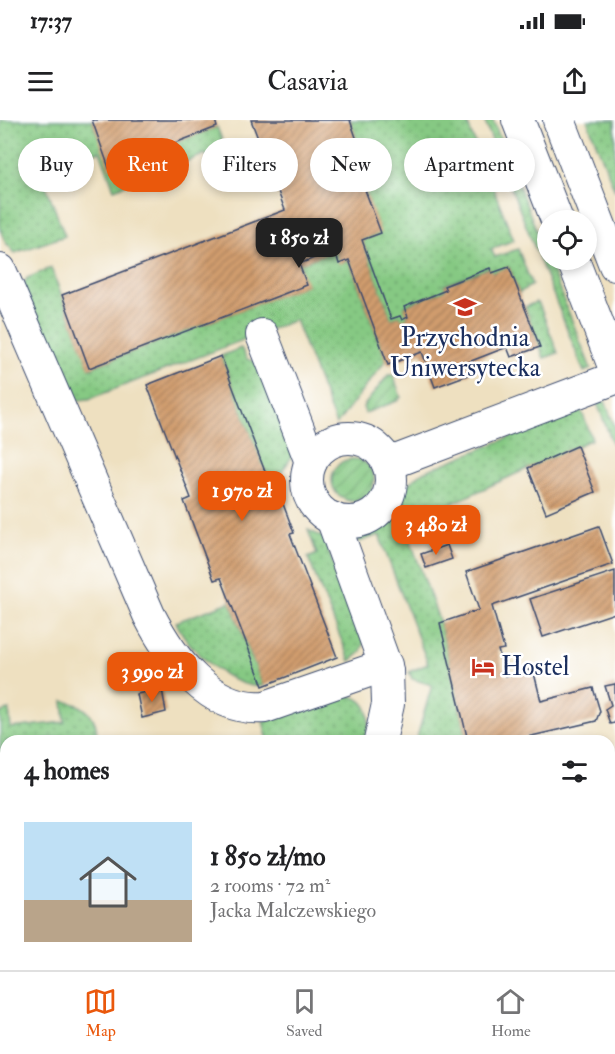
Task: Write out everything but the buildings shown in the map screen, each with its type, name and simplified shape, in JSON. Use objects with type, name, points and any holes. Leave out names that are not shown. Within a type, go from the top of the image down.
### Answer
[{"type":"street","points":[[518,120],[553,210]]},
{"type":"street","points":[[559,120],[615,265]]},
{"type":"street","points":[[0,270],[149,615],[166,648],[180,665],[217,695],[245,707],[255,708],[265,707],[386,665]]},
{"type":"street","points":[[577,270],[615,369]]},
{"type":"street","points":[[262,335],[311,462]]},
{"type":"street","points":[[388,464],[615,378]]},
{"type":"street","points":[[350,439],[370,444],[381,453],[388,464],[391,477],[390,491],[375,514],[363,520],[350,522],[332,518],[314,504],[308,491],[307,477],[311,462],[319,451],[330,443],[350,439]]},
{"type":"street","points":[[332,518],[386,665],[388,704],[381,735]]},
{"type":"green space","points":[[0,120],[92,120],[106,157],[106,167],[100,151],[94,153],[94,138],[18,138],[18,192],[48,192],[65,236],[15,253],[6,243],[0,229]]},
{"type":"green space","points":[[350,120],[466,120],[473,138],[404,138],[404,192],[495,192],[514,240],[491,249],[495,257],[518,249],[532,285],[519,293],[509,267],[492,273],[489,268],[444,285],[446,290],[405,306],[408,317],[402,320],[400,316],[391,319],[362,240],[380,233],[365,192],[392,192],[392,138],[356,138]]},
{"type":"green space","points":[[484,120],[493,120],[500,138],[491,138]]},
{"type":"green space","points":[[587,120],[615,120],[615,191]]},
{"type":"green space","points":[[217,127],[221,138],[201,138],[201,156],[189,160],[188,138]]},
{"type":"green space","points":[[513,192],[521,192],[537,232],[537,254]]},
{"type":"green space","points":[[335,250],[339,263],[349,260],[386,360],[336,425],[295,320],[89,399],[78,400],[70,394],[23,285],[27,278],[51,268],[90,368],[306,285],[299,264]]},
{"type":"green space","points":[[544,270],[552,270],[591,369],[584,372]]},
{"type":"green space","points":[[536,302],[539,304],[558,353],[544,358],[525,307]]},
{"type":"green space","points":[[241,348],[247,359],[258,363],[293,455],[277,479],[269,482],[221,356]]},
{"type":"green space","points":[[388,375],[393,375],[401,397],[397,401],[365,413],[363,407]]},
{"type":"green space","points":[[605,401],[615,427],[615,450],[597,403]]},
{"type":"green space","points":[[581,409],[592,439],[405,525],[440,623],[467,735],[418,735],[432,685],[412,679],[409,672],[428,664],[379,535],[359,542],[355,532],[379,520],[405,486],[423,472]]},
{"type":"green space","points":[[353,459],[361,460],[368,465],[373,472],[373,488],[368,495],[361,500],[353,501],[345,500],[338,495],[333,488],[332,480],[333,472],[338,465],[345,460]]},
{"type":"green space","points":[[308,530],[323,537],[364,643],[360,653],[350,661],[308,558],[317,554]]},
{"type":"green space","points":[[230,602],[263,686],[251,686],[238,681],[212,666],[190,644],[176,622]]},
{"type":"green space","points":[[345,694],[365,705],[369,725],[366,735],[266,735],[263,721]]},
{"type":"green space","points":[[63,701],[78,705],[89,713],[96,725],[97,735],[0,735],[0,713],[9,710],[11,728],[65,722]]},
{"type":"place","name":"Przychodnia Uniwersytecka","points":[[465,307]]},
{"type":"place","name":"Hostel","points":[[483,667]]}]
